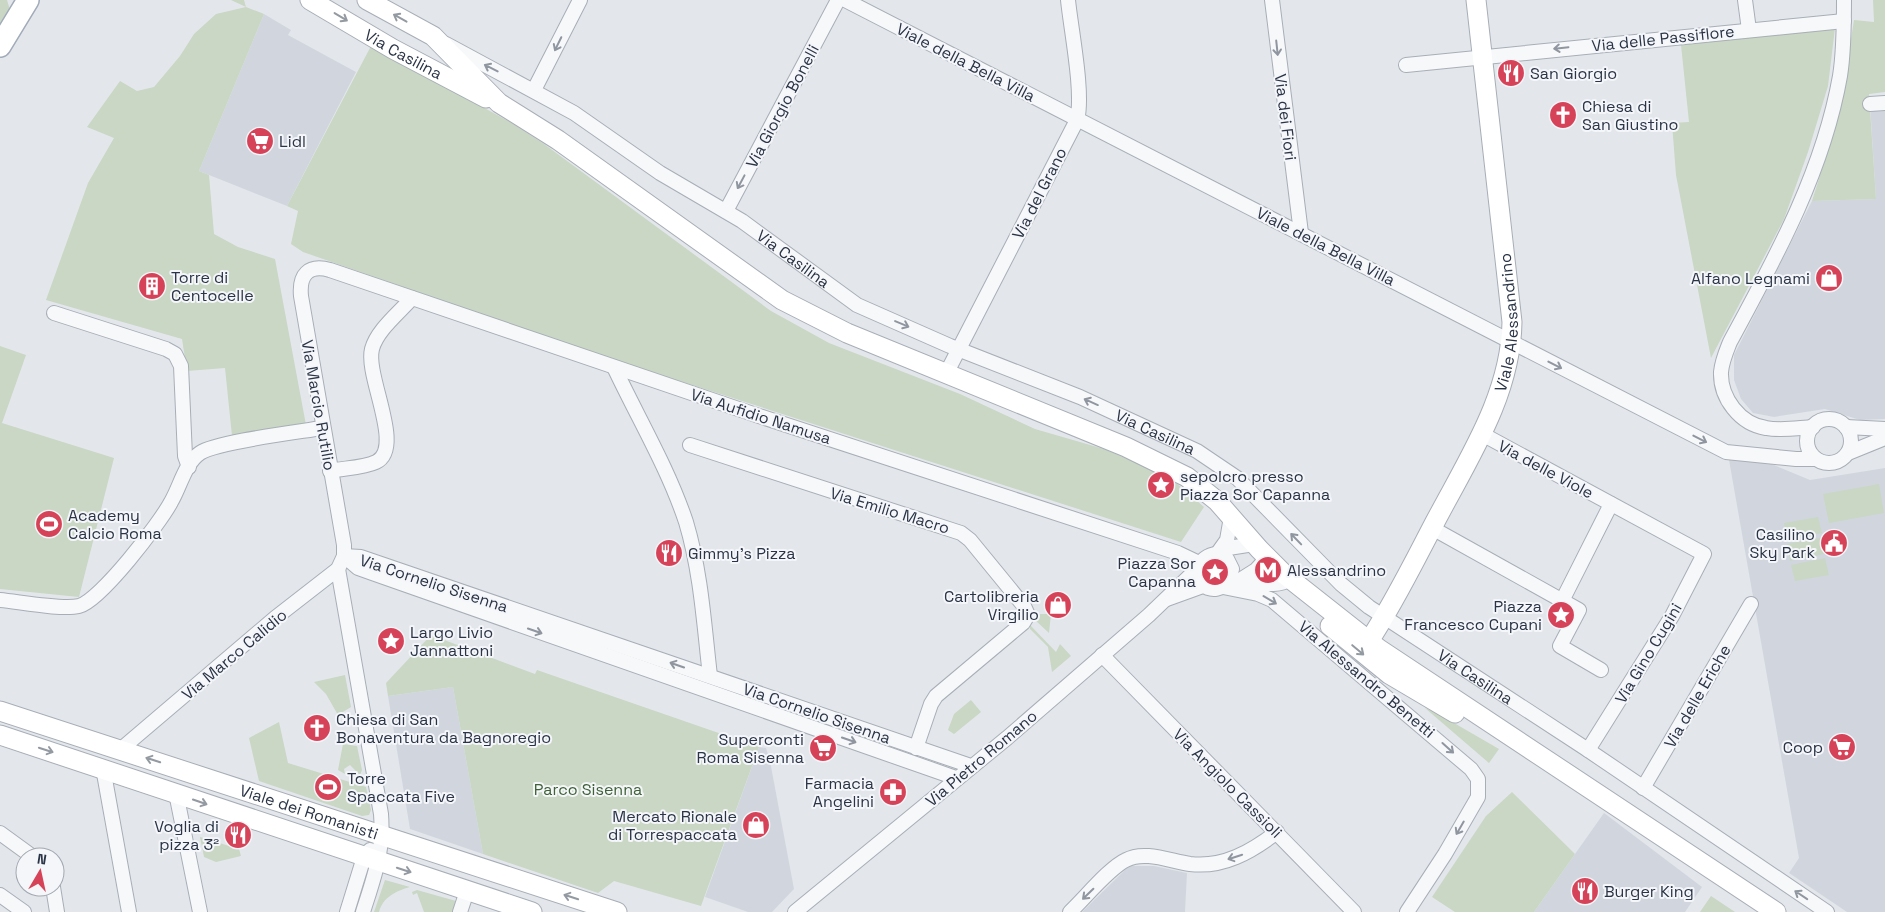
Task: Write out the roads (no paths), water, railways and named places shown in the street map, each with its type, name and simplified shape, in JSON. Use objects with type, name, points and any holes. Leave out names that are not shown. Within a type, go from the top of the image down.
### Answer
[{"type":"main road","name":"Via Casilina","points":[[310,0],[452,81],[478,95],[499,103],[558,140],[782,300],[847,333],[1169,466],[1205,491],[1267,558],[1290,579],[1369,641],[1776,912]]},
{"type":"main road","name":"Via Casilina","points":[[367,0],[433,36],[499,103]]},
{"type":"main road","name":"Viale Alessandrino","points":[[1369,641],[1384,618],[1482,434],[1501,390],[1512,342],[1512,322],[1476,0]]},
{"type":"main road","points":[[0,46],[21,4]]},
{"type":"main road","name":"Via Casilina","points":[[1290,579],[1291,589],[1300,600],[1377,666],[1452,711],[1491,731],[1518,741]]},
{"type":"main road","name":"Viale dei Romanisti","points":[[0,711],[618,912]]},
{"type":"main road","name":"Viale dei Romanisti","points":[[0,735],[532,912]]},
{"type":"street","points":[[534,90],[580,0]]},
{"type":"street","name":"Via Giorgio Bonelli","points":[[726,211],[838,0]]},
{"type":"street","name":"Viale della Bella Villa","points":[[845,0],[1726,452],[1796,459],[1816,459],[1829,463],[1836,462],[1848,453],[1885,438]]},
{"type":"street","name":"Via del Grano","points":[[946,374],[1078,120],[1078,89],[1068,0]]},
{"type":"street","name":"Via dei Fiori","points":[[1272,0],[1301,233]]},
{"type":"street","points":[[1745,0],[1749,30]]},
{"type":"street","points":[[1813,427],[1781,430],[1750,424],[1735,410],[1724,392],[1721,373],[1723,358],[1730,342],[1781,247],[1811,176],[1838,87],[1844,0]]},
{"type":"street","name":"Via delle Passiflore","points":[[1406,65],[1844,21]]},
{"type":"street","name":"Via Casilina","points":[[433,36],[574,113],[666,176],[726,211],[857,305],[959,349],[1080,397],[1197,450],[1237,478],[1341,584],[1384,618],[1588,750],[1827,912]]},
{"type":"street","points":[[1870,104],[1885,102]]},
{"type":"street","name":"Via Marcio Rutilio","points":[[323,268],[312,268],[304,274],[300,290],[322,428],[344,545],[341,562],[381,814],[382,835]]},
{"type":"street","name":"Via Aufidio Namusa","points":[[323,268],[614,367],[1178,553],[1198,566]]},
{"type":"street","points":[[330,471],[372,463],[380,460],[384,454],[387,444],[386,427],[377,395],[371,353],[378,336],[412,298]]},
{"type":"street","points":[[54,313],[166,349],[175,354],[181,366],[185,456],[189,467]]},
{"type":"street","points":[[614,367],[661,464],[687,528],[700,588],[710,676]]},
{"type":"street","points":[[1816,459],[1808,443],[1813,427],[1819,422],[1833,419],[1846,427],[1885,429]]},
{"type":"street","points":[[1846,427],[1852,440],[1848,453]]},
{"type":"street","points":[[0,600],[72,607],[90,601],[104,588],[159,521],[189,467],[199,453],[212,448],[322,428]]},
{"type":"street","name":"Via delle Viole","points":[[1482,434],[1704,554]]},
{"type":"street","name":"Via Emilio Macro","points":[[690,445],[961,533],[970,540],[1024,606],[1028,615],[1023,623],[934,698],[916,748]]},
{"type":"street","name":"Via delle Viole","points":[[1562,601],[1611,504]]},
{"type":"street","points":[[1219,552],[1228,538],[1231,517]]},
{"type":"street","points":[[1432,528],[1579,610],[1560,646],[1601,670]]},
{"type":"street","points":[[1254,544],[1207,556],[1198,566],[1198,578],[1204,586],[1213,589],[1229,584],[1256,570],[1267,558]]},
{"type":"street","points":[[1219,552],[1231,565],[1229,584]]},
{"type":"street","name":"Via Gino Cugini","points":[[1588,750],[1672,616],[1704,554]]},
{"type":"street","name":"Via Cornelio Sisenna","points":[[341,562],[361,557],[971,766]]},
{"type":"street","name":"Via Cornelio Sisenna","points":[[341,562],[956,778]]},
{"type":"street","name":"Via Marco Calidio","points":[[120,750],[341,562]]},
{"type":"street","name":"Via Pietro Romano","points":[[795,912],[1102,655],[1164,600],[1198,566]]},
{"type":"street","points":[[1229,584],[1280,583],[1290,579]]},
{"type":"street","name":"Via Alessandro Benetti","points":[[1229,584],[1272,600],[1438,739],[1476,775],[1479,792],[1475,803],[1445,854],[1407,912]]},
{"type":"street","name":"Via Pietro Romano","points":[[1164,600],[1204,586]]},
{"type":"street","name":"Via delle Eriche","points":[[1643,788],[1751,604]]},
{"type":"street","name":"Via Angiolo Cassioli","points":[[1102,655],[1354,912]]},
{"type":"street","points":[[103,768],[129,912]]},
{"type":"street","points":[[176,794],[200,912]]},
{"type":"street","points":[[1070,912],[1118,865],[1129,858],[1147,857],[1190,864],[1213,863],[1244,854],[1276,832]]},
{"type":"street","points":[[0,833],[19,847]]},
{"type":"street","points":[[347,912],[382,835]]},
{"type":"street","points":[[363,912],[372,859]]},
{"type":"street","points":[[460,912],[467,891]]},
{"type":"street","points":[[0,895],[24,912]]},
{"type":"street","points":[[55,897],[57,912]]},
{"type":"place","name":"San Giorgio","points":[[1511,73]]},
{"type":"place","name":"Chiesa di San Giustino","points":[[1563,115]]},
{"type":"place","name":"Lidl","points":[[260,141]]},
{"type":"place","name":"Alfano Legnami","points":[[1829,278]]},
{"type":"place","name":"Torre di Centocelle","points":[[152,286]]},
{"type":"place","name":"sepolcro presso Piazza Sor Capanna","points":[[1161,485]]},
{"type":"place","name":"Academy Calcio Roma","points":[[49,524]]},
{"type":"place","name":"Casilino Sky Park","points":[[1834,543]]},
{"type":"place","name":"Gimmy’s Pizza","points":[[669,553]]},
{"type":"place","name":"Alessandrino","points":[[1268,570]]},
{"type":"place","name":"Piazza Sor Capanna","points":[[1215,572]]},
{"type":"place","name":"Cartolibreria Virgilio","points":[[1058,605]]},
{"type":"place","name":"Piazza Francesco Cupani","points":[[1561,615]]},
{"type":"place","name":"Largo Livio Jannattoni","points":[[391,641]]},
{"type":"place","name":"Chiesa di San Bonaventura da Bagnoregio","points":[[317,728]]},
{"type":"place","name":"Coop","points":[[1842,747]]},
{"type":"place","name":"Superconti Roma Sisenna","points":[[823,748]]},
{"type":"place","name":"Torre Spaccata Five","points":[[328,787]]},
{"type":"place","name":"Farmacia Angelini","points":[[893,792]]},
{"type":"place","name":"Mercato Rionale di Torrespaccata","points":[[756,825]]},
{"type":"place","name":"Voglia di pizza 3²","points":[[238,835]]},
{"type":"place","name":"Burger King","points":[[1585,891]]},
{"type":"park label","name":"Parco Sisenna","points":[[588,789]]}]
